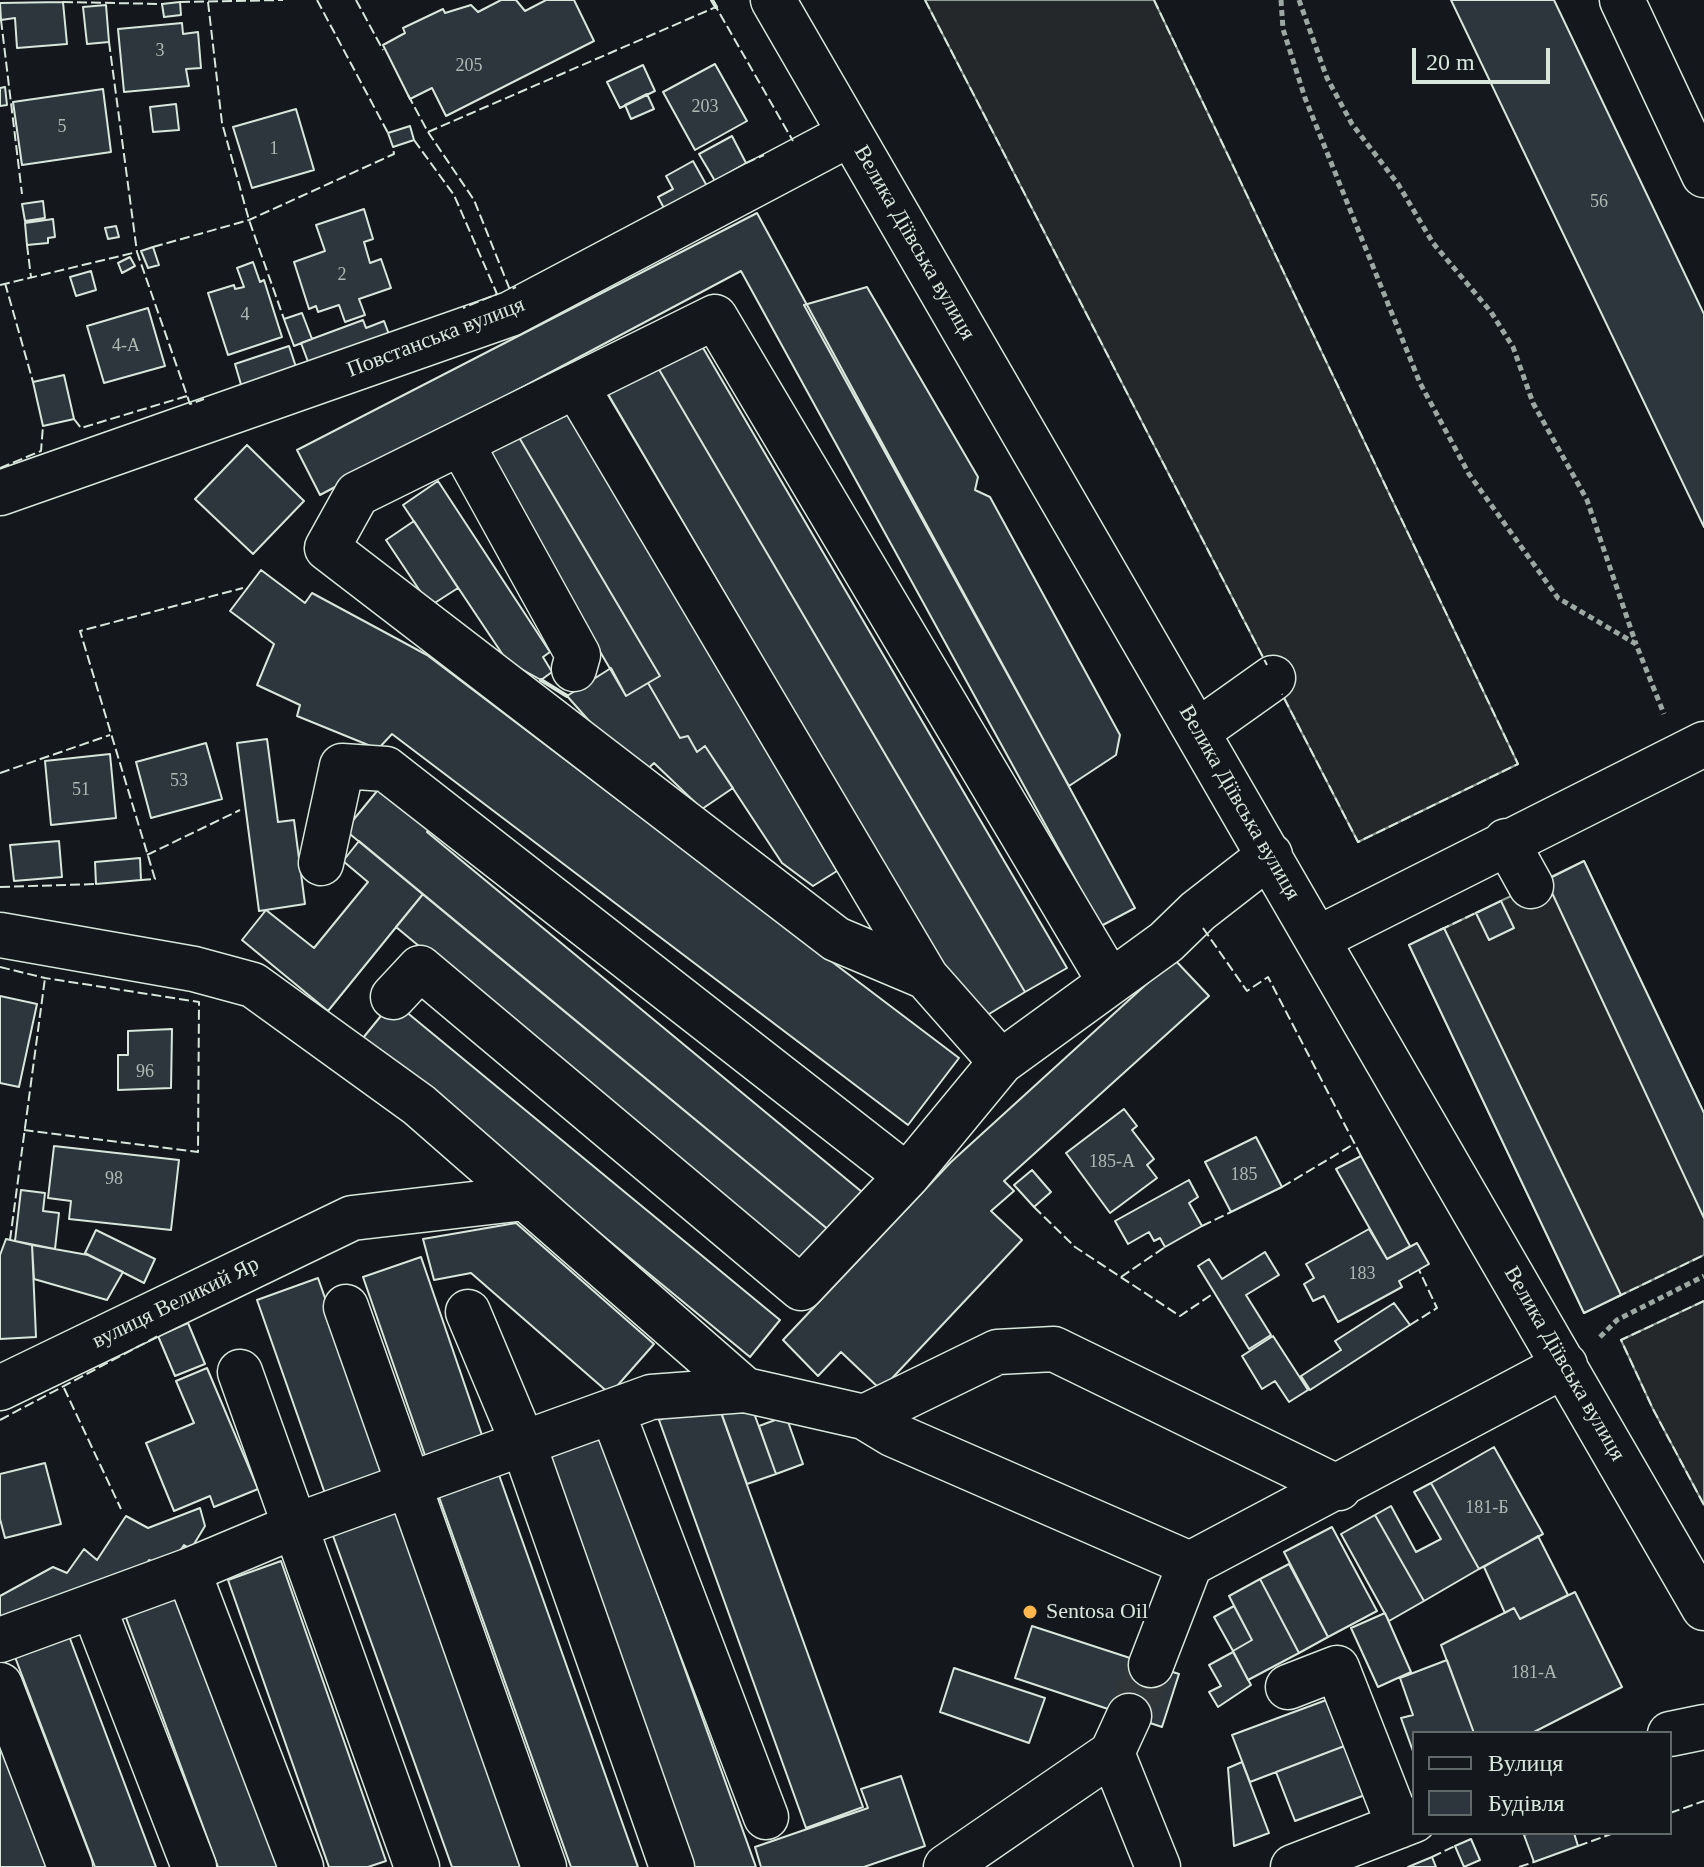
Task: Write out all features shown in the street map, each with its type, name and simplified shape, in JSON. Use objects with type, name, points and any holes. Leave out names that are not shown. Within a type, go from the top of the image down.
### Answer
[{"type":"street","name":"Велика Діївська вулиця","points":[[773,0],[1319,938],[1704,1608]]},
{"type":"street","points":[[1622,0],[1704,175]]},
{"type":"street","name":"Повстанська вулиця","points":[[0,493],[510,314],[850,134]]},
{"type":"street","points":[[926,977],[836,939],[327,548],[357,494],[715,317],[1110,982]]},
{"type":"street","points":[[576,386],[926,977],[1001,1062]]},
{"type":"street","points":[[461,443],[578,655],[574,669]]},
{"type":"street","points":[[1197,732],[1273,678]]},
{"type":"street","points":[[1319,938],[1689,751]]},
{"type":"street","points":[[321,863],[342,766],[386,769],[907,1176]]},
{"type":"street","points":[[1506,841],[1531,886]]},
{"type":"street","points":[[393,997],[420,968],[801,1288],[907,1176],[1001,1062],[1166,942],[1198,911],[1270,855]]},
{"type":"street","points":[[0,935],[194,969],[253,985],[419,1105],[745,1390]]},
{"type":"street","name":"вулиця Великий Яр","points":[[0,1388],[352,1218],[525,1198]]},
{"type":"street","points":[[346,1307],[544,1867]]},
{"type":"street","points":[[468,1312],[523,1443],[672,1867]]},
{"type":"street","points":[[864,1417],[997,1352],[1054,1349],[1339,1488]]},
{"type":"street","points":[[1151,1665],[1190,1564],[1339,1488],[1565,1365]]},
{"type":"street","points":[[240,1372],[417,1867]]},
{"type":"street","points":[[0,1640],[188,1571],[295,1526],[651,1397],[745,1390],[864,1417],[892,1434],[1190,1564]]},
{"type":"street","points":[[612,1411],[766,1817]]},
{"type":"street","points":[[188,1571],[301,1867]]},
{"type":"street","points":[[93,1606],[194,1867]]},
{"type":"street","points":[[1288,1687],[1337,1668],[1407,1823],[1293,1867]]},
{"type":"street","points":[[0,1685],[70,1867]]},
{"type":"street","points":[[1672,1734],[1704,1727]]},
{"type":"street","points":[[946,1867],[1120,1734],[1158,1867]]},
{"type":"path","points":[[1281,0],[1283,29],[1305,98],[1420,383],[1469,474],[1558,598],[1636,644]]},
{"type":"path","points":[[1299,0],[1327,78],[1352,124],[1398,184],[1433,243],[1491,312],[1513,347],[1533,403],[1587,500],[1636,644],[1660,700],[1689,751]]},
{"type":"path","points":[[1565,1365],[1617,1320],[1704,1276]]},
{"type":"shaded area","points":[[925,0],[1154,0],[1518,764],[1358,842]]},
{"type":"shaded area","points":[[1584,861],[1704,1113],[1704,1255],[1584,1313],[1409,945]]},
{"type":"shaded area","points":[[1704,1301],[1704,1505],[1653,1409],[1621,1340]]},
{"type":"building","points":[[501,0],[516,0],[525,11],[546,0],[574,0],[594,41],[446,116],[432,88],[410,99],[383,45],[405,33],[403,28],[443,9],[445,13],[471,5],[478,12]]},
{"type":"building","points":[[1451,0],[1554,0],[1704,314],[1704,527]]},
{"type":"building","points":[[63,2],[67,44],[17,48],[15,18],[1,20],[0,3]]},
{"type":"building","points":[[180,2],[181,15],[164,17],[162,4]]},
{"type":"building","points":[[106,5],[109,42],[87,44],[83,7]]},
{"type":"building","points":[[182,23],[183,34],[198,32],[201,68],[186,69],[189,86],[124,92],[118,29]]},
{"type":"building","points":[[715,64],[747,121],[695,150],[663,92]]},
{"type":"building","points":[[643,65],[655,91],[620,108],[607,82]]},
{"type":"building","points":[[5,87],[7,105],[0,106],[0,88]]},
{"type":"building","points":[[103,89],[111,152],[22,165],[13,102]]},
{"type":"building","points":[[647,94],[654,109],[631,119],[625,105]]},
{"type":"building","points":[[176,104],[179,130],[153,132],[150,107]]},
{"type":"building","points":[[296,109],[314,170],[252,188],[233,127]]},
{"type":"building","points":[[410,126],[414,140],[393,147],[388,133]]},
{"type":"building","points":[[732,136],[746,163],[715,181],[699,154]]},
{"type":"building","points":[[693,161],[707,186],[665,210],[658,197],[673,189],[666,176]]},
{"type":"building","points":[[43,201],[45,218],[25,221],[22,204]]},
{"type":"building","points":[[364,209],[373,239],[364,242],[370,263],[381,259],[391,288],[359,299],[365,315],[345,322],[339,305],[318,312],[316,306],[309,309],[294,262],[325,251],[316,225]]},
{"type":"building","points":[[757,213],[1135,908],[1101,926],[741,271],[320,495],[297,450]]},
{"type":"building","points":[[53,219],[55,237],[48,238],[48,243],[27,245],[25,223]]},
{"type":"building","points":[[116,226],[119,237],[108,239],[105,228]]},
{"type":"building","points":[[153,247],[159,265],[148,268],[141,251]]},
{"type":"building","points":[[130,257],[135,266],[122,273],[118,263]]},
{"type":"building","points":[[253,262],[260,282],[264,280],[282,337],[228,355],[208,293],[234,285],[235,289],[244,287],[237,268]]},
{"type":"building","points":[[91,271],[96,290],[76,296],[70,277]]},
{"type":"building","points":[[867,287],[978,477],[975,490],[990,497],[1120,735],[1116,755],[1069,786],[804,305]]},
{"type":"building","points":[[148,308],[165,366],[104,383],[87,326]]},
{"type":"building","points":[[302,313],[312,339],[294,346],[284,319]]},
{"type":"building","points":[[363,320],[366,328],[384,321],[390,337],[310,367],[301,343]]},
{"type":"building","points":[[699,341],[1067,968],[1025,992],[657,366]]},
{"type":"building","points":[[289,346],[297,370],[242,388],[235,364]]},
{"type":"building","points":[[657,366],[1025,992],[976,1022],[608,394]]},
{"type":"building","points":[[64,375],[74,419],[43,426],[33,382]]},
{"type":"building","points":[[565,408],[837,871],[813,886],[782,863],[705,746],[697,752],[688,736],[680,738],[648,683],[660,676],[517,434]]},
{"type":"building","points":[[517,434],[660,676],[626,696],[484,453]]},
{"type":"building","points":[[247,445],[304,501],[253,554],[195,499]]},
{"type":"building","points":[[438,481],[550,652],[543,657],[552,672],[541,680],[507,661],[403,505]]},
{"type":"building","points":[[414,521],[458,588],[430,606],[386,540]]},
{"type":"building","points":[[261,570],[305,603],[312,593],[427,655],[959,1058],[908,1125],[392,734],[378,749],[297,716],[300,705],[257,685],[274,644],[230,611]]},
{"type":"building","points":[[611,668],[626,696],[648,683],[680,738],[688,736],[697,752],[705,746],[733,788],[702,809],[654,763],[639,777],[567,696]]},
{"type":"building","points":[[267,739],[278,822],[294,820],[305,904],[259,911],[237,743]]},
{"type":"building","points":[[206,743],[222,799],[151,818],[136,762]]},
{"type":"building","points":[[110,754],[116,818],[51,825],[45,761]]},
{"type":"building","points":[[382,785],[432,826],[427,832],[862,1192],[830,1231],[345,830]]},
{"type":"building","points":[[59,841],[62,877],[14,881],[10,845]]},
{"type":"building","points":[[359,841],[423,894],[328,1011],[242,940],[266,910],[314,948],[368,882],[343,861]]},
{"type":"building","points":[[140,858],[141,880],[96,884],[95,862]]},
{"type":"building","points":[[1584,861],[1704,1113],[1704,1218],[1546,880]]},
{"type":"building","points":[[423,894],[830,1231],[803,1264],[396,927]]},
{"type":"building","points":[[1501,901],[1514,928],[1489,940],[1476,913]]},
{"type":"building","points":[[1444,928],[1621,1295],[1584,1313],[1409,945]]},
{"type":"building","points":[[1174,959],[1209,996],[1004,1181],[1014,1191],[991,1211],[1022,1240],[881,1390],[841,1352],[818,1376],[783,1340],[951,1162]]},
{"type":"building","points":[[0,996],[37,1004],[19,1087],[0,1083]]},
{"type":"building","points":[[393,1001],[780,1320],[750,1357],[363,1038]]},
{"type":"building","points":[[172,1029],[171,1088],[118,1090],[118,1055],[128,1055],[128,1031]]},
{"type":"building","points":[[1124,1109],[1137,1126],[1132,1130],[1154,1159],[1147,1165],[1157,1178],[1110,1213],[1066,1153]]},
{"type":"building","points":[[1256,1137],[1282,1187],[1231,1212],[1205,1162]]},
{"type":"building","points":[[54,1146],[179,1160],[171,1230],[69,1219],[71,1201],[48,1198]]},
{"type":"building","points":[[1361,1156],[1410,1246],[1387,1259],[1336,1169]]},
{"type":"building","points":[[1032,1170],[1051,1192],[1034,1207],[1014,1185]]},
{"type":"building","points":[[1189,1180],[1198,1197],[1189,1203],[1202,1226],[1165,1247],[1160,1238],[1154,1241],[1149,1232],[1128,1244],[1115,1221]]},
{"type":"building","points":[[21,1190],[45,1193],[43,1211],[59,1213],[55,1249],[15,1241]]},
{"type":"building","points":[[516,1223],[654,1344],[610,1394],[471,1273],[434,1280],[423,1239]]},
{"type":"building","points":[[1369,1229],[1387,1259],[1417,1243],[1429,1264],[1399,1281],[1402,1287],[1338,1322],[1324,1296],[1313,1301],[1304,1284],[1314,1278],[1306,1264]]},
{"type":"building","points":[[96,1230],[155,1259],[144,1283],[85,1253]]},
{"type":"building","points":[[6,1239],[32,1245],[36,1337],[0,1339],[0,1255]]},
{"type":"building","points":[[32,1245],[88,1255],[123,1272],[107,1300],[34,1279]]},
{"type":"building","points":[[1265,1252],[1279,1275],[1246,1295],[1271,1335],[1249,1349],[1198,1266],[1209,1259],[1222,1279]]},
{"type":"building","points":[[421,1257],[485,1444],[428,1464],[363,1277]]},
{"type":"building","points":[[318,1278],[390,1483],[329,1505],[257,1300]]},
{"type":"building","points":[[1394,1303],[1410,1325],[1310,1390],[1301,1376],[1341,1350],[1335,1341]]},
{"type":"building","points":[[188,1323],[205,1364],[175,1376],[158,1336]]},
{"type":"building","points":[[1273,1336],[1308,1390],[1289,1402],[1275,1381],[1262,1389],[1242,1356]]},
{"type":"building","points":[[207,1368],[258,1489],[214,1507],[210,1496],[174,1511],[146,1443],[194,1423],[176,1381]]},
{"type":"building","points":[[716,1399],[863,1807],[806,1828],[659,1420]]},
{"type":"building","points":[[750,1402],[776,1474],[747,1484],[721,1412]]},
{"type":"building","points":[[786,1416],[803,1464],[776,1474],[759,1426]]},
{"type":"building","points":[[600,1433],[756,1867],[692,1867],[543,1454]]},
{"type":"building","points":[[1494,1447],[1543,1534],[1479,1569],[1431,1483]]},
{"type":"building","points":[[45,1463],[61,1524],[5,1538],[0,1519],[0,1474]]},
{"type":"building","points":[[499,1475],[638,1867],[571,1867],[439,1497]]},
{"type":"building","points":[[1431,1483],[1479,1569],[1424,1601],[1375,1515],[1391,1506],[1416,1552],[1441,1539],[1414,1492]]},
{"type":"building","points":[[200,1508],[205,1526],[191,1549],[184,1545],[169,1568],[149,1560],[137,1578],[0,1633],[0,1596],[53,1567],[67,1573],[84,1549],[97,1560],[126,1516],[148,1528]]},
{"type":"building","points":[[399,1509],[527,1867],[452,1867],[332,1533]]},
{"type":"building","points":[[1375,1515],[1424,1601],[1389,1621],[1341,1534]]},
{"type":"building","points":[[1332,1527],[1377,1611],[1328,1637],[1284,1552]]},
{"type":"building","points":[[1538,1536],[1568,1595],[1520,1619],[1514,1608],[1505,1613],[1484,1567]]},
{"type":"building","points":[[281,1561],[386,1861],[368,1867],[329,1867],[228,1580]]},
{"type":"building","points":[[1289,1564],[1328,1637],[1299,1653],[1260,1579]]},
{"type":"building","points":[[1260,1579],[1299,1653],[1248,1680],[1233,1651],[1252,1640],[1229,1596]]},
{"type":"building","points":[[1575,1592],[1622,1687],[1536,1731],[1473,1731],[1441,1645],[1514,1608],[1520,1619]]},
{"type":"building","points":[[179,1595],[280,1867],[218,1867],[125,1615]]},
{"type":"building","points":[[1234,1606],[1252,1640],[1233,1651],[1214,1617]]},
{"type":"building","points":[[1385,1613],[1411,1672],[1378,1687],[1351,1628]]},
{"type":"building","points":[[1032,1626],[1179,1674],[1162,1727],[1015,1678]]},
{"type":"building","points":[[69,1636],[156,1867],[95,1867],[15,1657]]},
{"type":"building","points":[[1233,1652],[1251,1685],[1218,1707],[1209,1692],[1221,1686],[1209,1665]]},
{"type":"building","points":[[1447,1660],[1473,1731],[1412,1731],[1412,1748],[1401,1718],[1413,1715],[1400,1678]]},
{"type":"building","points":[[954,1668],[1045,1698],[1029,1743],[940,1712]]},
{"type":"building","points":[[1329,1699],[1347,1745],[1250,1782],[1232,1735]]},
{"type":"building","points":[[0,1741],[48,1867],[0,1867]]},
{"type":"building","points":[[1347,1745],[1365,1795],[1295,1821],[1276,1772]]},
{"type":"building","points":[[1242,1762],[1269,1833],[1234,1846],[1228,1768]]},
{"type":"building","points":[[901,1776],[925,1846],[864,1867],[761,1867],[755,1847],[868,1808],[861,1789]]},
{"type":"building","points":[[1524,1835],[1575,1835],[1578,1846],[1534,1862]]},
{"type":"building","points":[[1471,1839],[1480,1860],[1464,1867],[1455,1846]]},
{"type":"building","points":[[1432,1857],[1436,1867],[1408,1867]]},
{"type":"tunnel","points":[[1129,1716],[1151,1665]]},
{"type":"fence","points":[[180,2],[283,0]]},
{"type":"fence","points":[[317,0],[388,133]]},
{"type":"fence","points":[[356,0],[383,50]]},
{"type":"fence","points":[[925,0],[1267,665]]},
{"type":"fence","points":[[1154,0],[1518,764],[1358,842],[1282,694]]},
{"type":"fence","points":[[63,2],[162,4]]},
{"type":"fence","points":[[208,2],[222,123],[249,220],[284,319]]},
{"type":"fence","points":[[428,132],[716,7],[793,141]]},
{"type":"fence","points":[[1,20],[22,194]]},
{"type":"fence","points":[[109,42],[137,252]]},
{"type":"fence","points":[[408,95],[428,132],[474,200],[510,290],[516,287]]},
{"type":"fence","points":[[414,140],[454,195],[497,294],[463,308]]},
{"type":"fence","points":[[153,247],[249,220],[394,154],[393,147]]},
{"type":"fence","points":[[746,163],[764,155]]},
{"type":"fence","points":[[27,245],[31,277]]},
{"type":"fence","points":[[0,285],[137,252],[190,404],[204,399]]},
{"type":"fence","points":[[5,283],[33,382]]},
{"type":"fence","points":[[74,419],[81,428],[187,396]]},
{"type":"fence","points":[[0,468],[41,451],[43,426]]},
{"type":"fence","points":[[141,880],[155,879],[80,631],[243,588]]},
{"type":"fence","points":[[0,773],[110,735]]},
{"type":"fence","points":[[147,855],[240,810]]},
{"type":"fence","points":[[0,887],[96,884]]},
{"type":"fence","points":[[1440,930],[1480,911]]},
{"type":"fence","points":[[1203,928],[1247,991],[1268,977],[1361,1156]]},
{"type":"fence","points":[[0,967],[45,978],[199,1002],[198,1152],[24,1130]]},
{"type":"fence","points":[[10,1240],[45,978]]},
{"type":"fence","points":[[1282,1187],[1354,1144]]},
{"type":"fence","points":[[1034,1207],[1075,1247],[1180,1316],[1214,1293]]},
{"type":"fence","points":[[1202,1226],[1231,1212]]},
{"type":"fence","points":[[1121,1277],[1165,1247]]},
{"type":"fence","points":[[1617,1297],[1704,1255]]},
{"type":"fence","points":[[1410,1325],[1437,1308],[1419,1270]]},
{"type":"fence","points":[[1704,1301],[1621,1340],[1653,1409],[1704,1505]]},
{"type":"fence","points":[[0,1420],[158,1336]]},
{"type":"fence","points":[[64,1388],[121,1509]]},
{"type":"fence","points":[[1672,1812],[1704,1801]]},
{"type":"fence","points":[[1578,1846],[1608,1835]]},
{"type":"fence","points":[[1432,1857],[1455,1846]]},
{"type":"fence","points":[[1519,1867],[1534,1862]]},
{"type":"wall","points":[[712,0],[716,7]]},
{"type":"wall","points":[[541,680],[567,696]]},
{"type":"place","name":"Sentosa Oil","points":[[1030,1612]]}]
